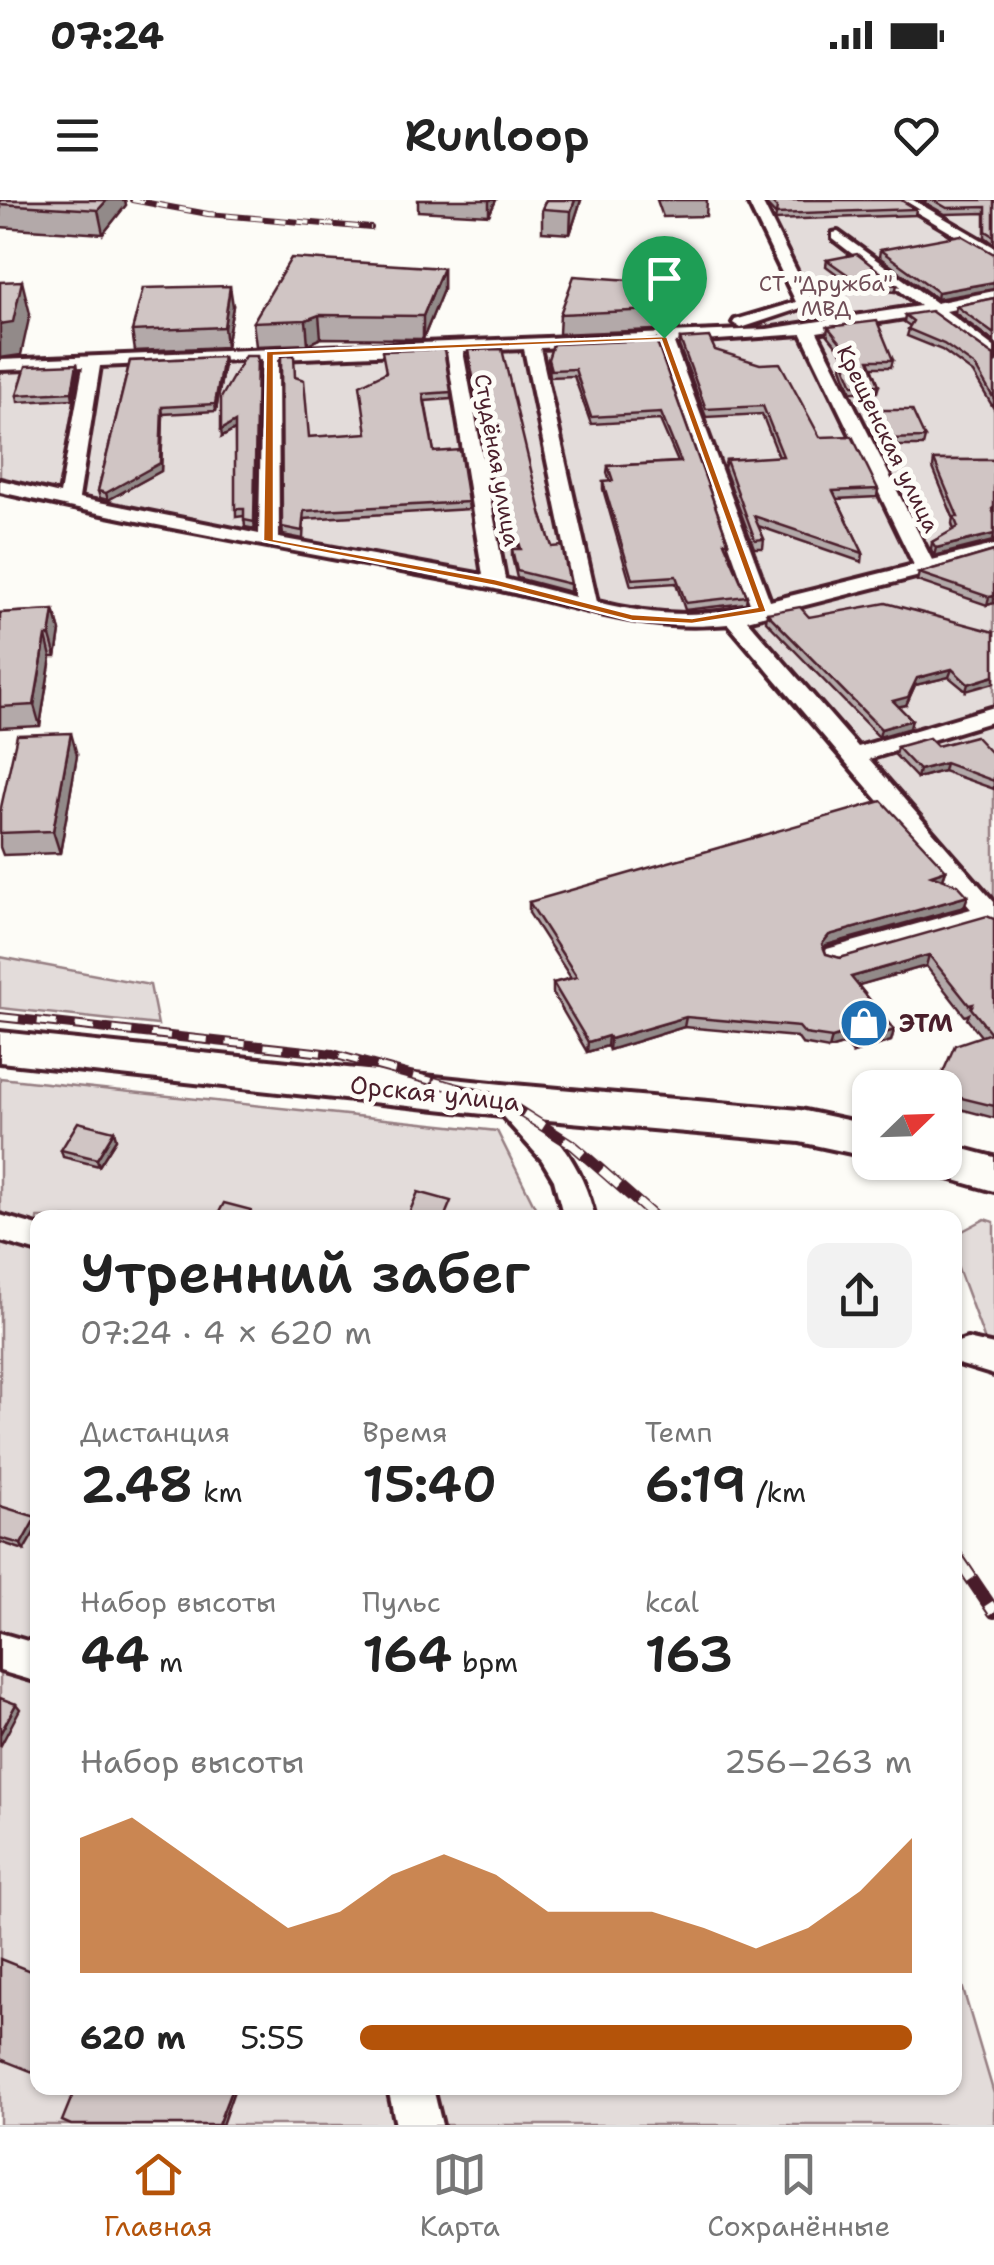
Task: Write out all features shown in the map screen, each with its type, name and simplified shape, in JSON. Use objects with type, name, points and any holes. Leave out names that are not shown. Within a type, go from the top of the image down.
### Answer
[{"type":"main road","name":"Орская улица","points":[[0,1047],[502,1100],[800,1126],[852,1137]]},
{"type":"main road","points":[[962,1166],[994,1174]]},
{"type":"street","points":[[724,335],[729,327],[804,304],[754,200]]},
{"type":"street","points":[[903,200],[992,250]]},
{"type":"street","points":[[838,236],[994,355]]},
{"type":"street","points":[[0,365],[808,330],[994,296]]},
{"type":"street","name":"Крещенская улица","points":[[808,330],[926,568]]},
{"type":"street","points":[[664,338],[763,610]]},
{"type":"street","points":[[530,343],[588,608]]},
{"type":"street","name":"Студёная улица","points":[[454,346],[495,583]]},
{"type":"street","points":[[269,541],[270,353]]},
{"type":"street","points":[[69,500],[93,360]]},
{"type":"street","points":[[0,486],[157,522],[495,583],[588,608],[662,619],[733,617],[926,568],[990,556]]},
{"type":"street","points":[[733,617],[992,914],[836,956]]},
{"type":"street","points":[[854,756],[994,714]]},
{"type":"street","points":[[502,1100],[552,1145],[574,1184],[579,1210]]},
{"type":"street","points":[[0,1228],[30,1237]]},
{"type":"street","points":[[0,1652],[30,1661]]},
{"type":"street","points":[[413,2095],[419,2125]]},
{"type":"green space","name":"СТ \"Дружба\" МВД","points":[[744,200],[994,200],[994,906],[738,628],[638,623],[269,542],[0,489],[0,367],[755,339],[755,324],[796,303]]},
{"type":"green space","points":[[0,957],[150,985],[158,1025],[0,1008]]},
{"type":"green space","points":[[0,1078],[497,1131],[536,1210],[30,1210],[30,2095],[962,2095],[962,1986],[994,2094],[994,2125],[0,2125]]},
{"type":"green space","points":[[985,1219],[994,1222],[994,1365],[962,1279],[962,1231]]},
{"type":"building","points":[[0,200],[107,200],[98,210],[0,204]]},
{"type":"building","points":[[546,200],[575,200],[571,211],[542,209]]},
{"type":"building","points":[[769,200],[901,200],[916,209],[776,214],[777,208]]},
{"type":"building","points":[[933,200],[994,200],[994,236],[986,231],[986,207],[947,208]]},
{"type":"building","points":[[961,235],[994,254],[994,282],[938,292],[880,250]]},
{"type":"building","points":[[857,254],[897,285],[854,279],[827,260]]},
{"type":"building","points":[[291,258],[443,268],[423,316],[319,315],[306,320],[253,322]]},
{"type":"building","points":[[574,276],[687,284],[681,309],[560,314]]},
{"type":"building","points":[[22,281],[13,322],[0,324],[0,282]]},
{"type":"building","points":[[230,286],[224,327],[132,331],[143,288]]},
{"type":"building","points":[[994,298],[994,334],[956,306]]},
{"type":"building","points":[[931,311],[994,356],[994,399],[975,366],[944,344],[908,329],[913,321],[905,315]]},
{"type":"building","points":[[877,321],[893,360],[869,360],[879,385],[853,385],[843,360],[855,360],[828,327]]},
{"type":"building","points":[[709,337],[715,350],[760,364],[780,363],[820,437],[852,436],[878,489],[833,491],[863,553],[754,516],[764,539],[755,540],[726,460],[783,456],[763,406],[706,409],[680,339]]},
{"type":"building","points":[[656,340],[728,542],[724,542],[747,596],[686,603],[676,576],[632,579],[603,482],[613,481],[608,466],[681,462],[661,413],[591,417],[575,369],[551,370],[548,359],[553,344]]},
{"type":"building","points":[[444,349],[451,392],[423,394],[434,452],[460,450],[468,502],[304,511],[302,531],[282,527],[281,356],[294,355],[295,377],[304,380],[309,437],[367,433],[360,385],[386,372],[382,351]]},
{"type":"building","points":[[502,349],[542,516],[552,547],[562,546],[570,584],[517,571],[512,549],[521,549],[507,499],[496,500],[468,350]]},
{"type":"building","points":[[245,356],[257,356],[254,522],[244,520],[244,509],[235,509],[235,422],[221,430],[221,398]]},
{"type":"building","points":[[223,357],[215,404],[162,407],[160,463],[106,493],[98,491],[130,361]]},
{"type":"building","points":[[77,364],[72,392],[17,395],[26,366]]},
{"type":"building","points":[[874,410],[912,410],[925,438],[885,439]]},
{"type":"building","points":[[934,460],[994,460],[994,534],[936,548],[932,542],[958,527],[954,517],[958,517]]},
{"type":"building","points":[[994,551],[994,596],[919,573]]},
{"type":"building","points":[[886,603],[994,632],[994,676],[968,684],[952,669],[917,678],[908,697],[893,701],[912,720],[881,729],[767,613],[800,607],[809,617]]},
{"type":"building","points":[[54,610],[34,705],[0,707],[0,613]]},
{"type":"building","points":[[71,733],[53,831],[0,833],[0,812],[17,735]]},
{"type":"building","points":[[975,736],[994,753],[994,781],[945,763],[919,770],[897,747],[929,738],[937,746]]},
{"type":"building","points":[[882,801],[946,870],[931,875],[958,885],[968,896],[829,935],[822,944],[826,954],[840,958],[987,916],[994,919],[994,1106],[962,1098],[962,1070],[944,1070],[955,1045],[991,1033],[971,1008],[973,1004],[969,1005],[929,955],[851,977],[894,1030],[856,1043],[848,1033],[832,1038],[805,1034],[799,1027],[686,1017],[588,1042],[553,983],[577,977],[529,902]]},
{"type":"building","points":[[78,1122],[114,1131],[97,1159],[61,1150]]},
{"type":"building","points":[[418,1192],[451,1201],[447,1210],[410,1210]]},
{"type":"building","points":[[224,1203],[251,1210],[220,1210]]},
{"type":"building","points":[[0,1506],[30,1515],[30,1528],[21,1544],[0,1538]]},
{"type":"building","points":[[0,1698],[16,1704],[0,1734]]},
{"type":"building","points":[[0,1959],[30,1971],[30,2071],[0,2059]]},
{"type":"building","points":[[73,2095],[229,2095],[218,2125],[71,2125],[62,2121]]},
{"type":"railway","points":[[132,200],[208,214],[371,228]]},
{"type":"railway","points":[[0,1017],[333,1054],[443,1084]]},
{"type":"railway","points":[[434,1082],[502,1100],[574,1146],[647,1210]]},
{"type":"railway","points":[[962,1564],[994,1612]]},
{"type":"place","name":"ЭТМ","points":[[864,1023]]},
{"type":"route","points":[[664,338],[763,610],[692,621],[632,617],[495,583],[269,541],[270,353],[664,338]]}]
